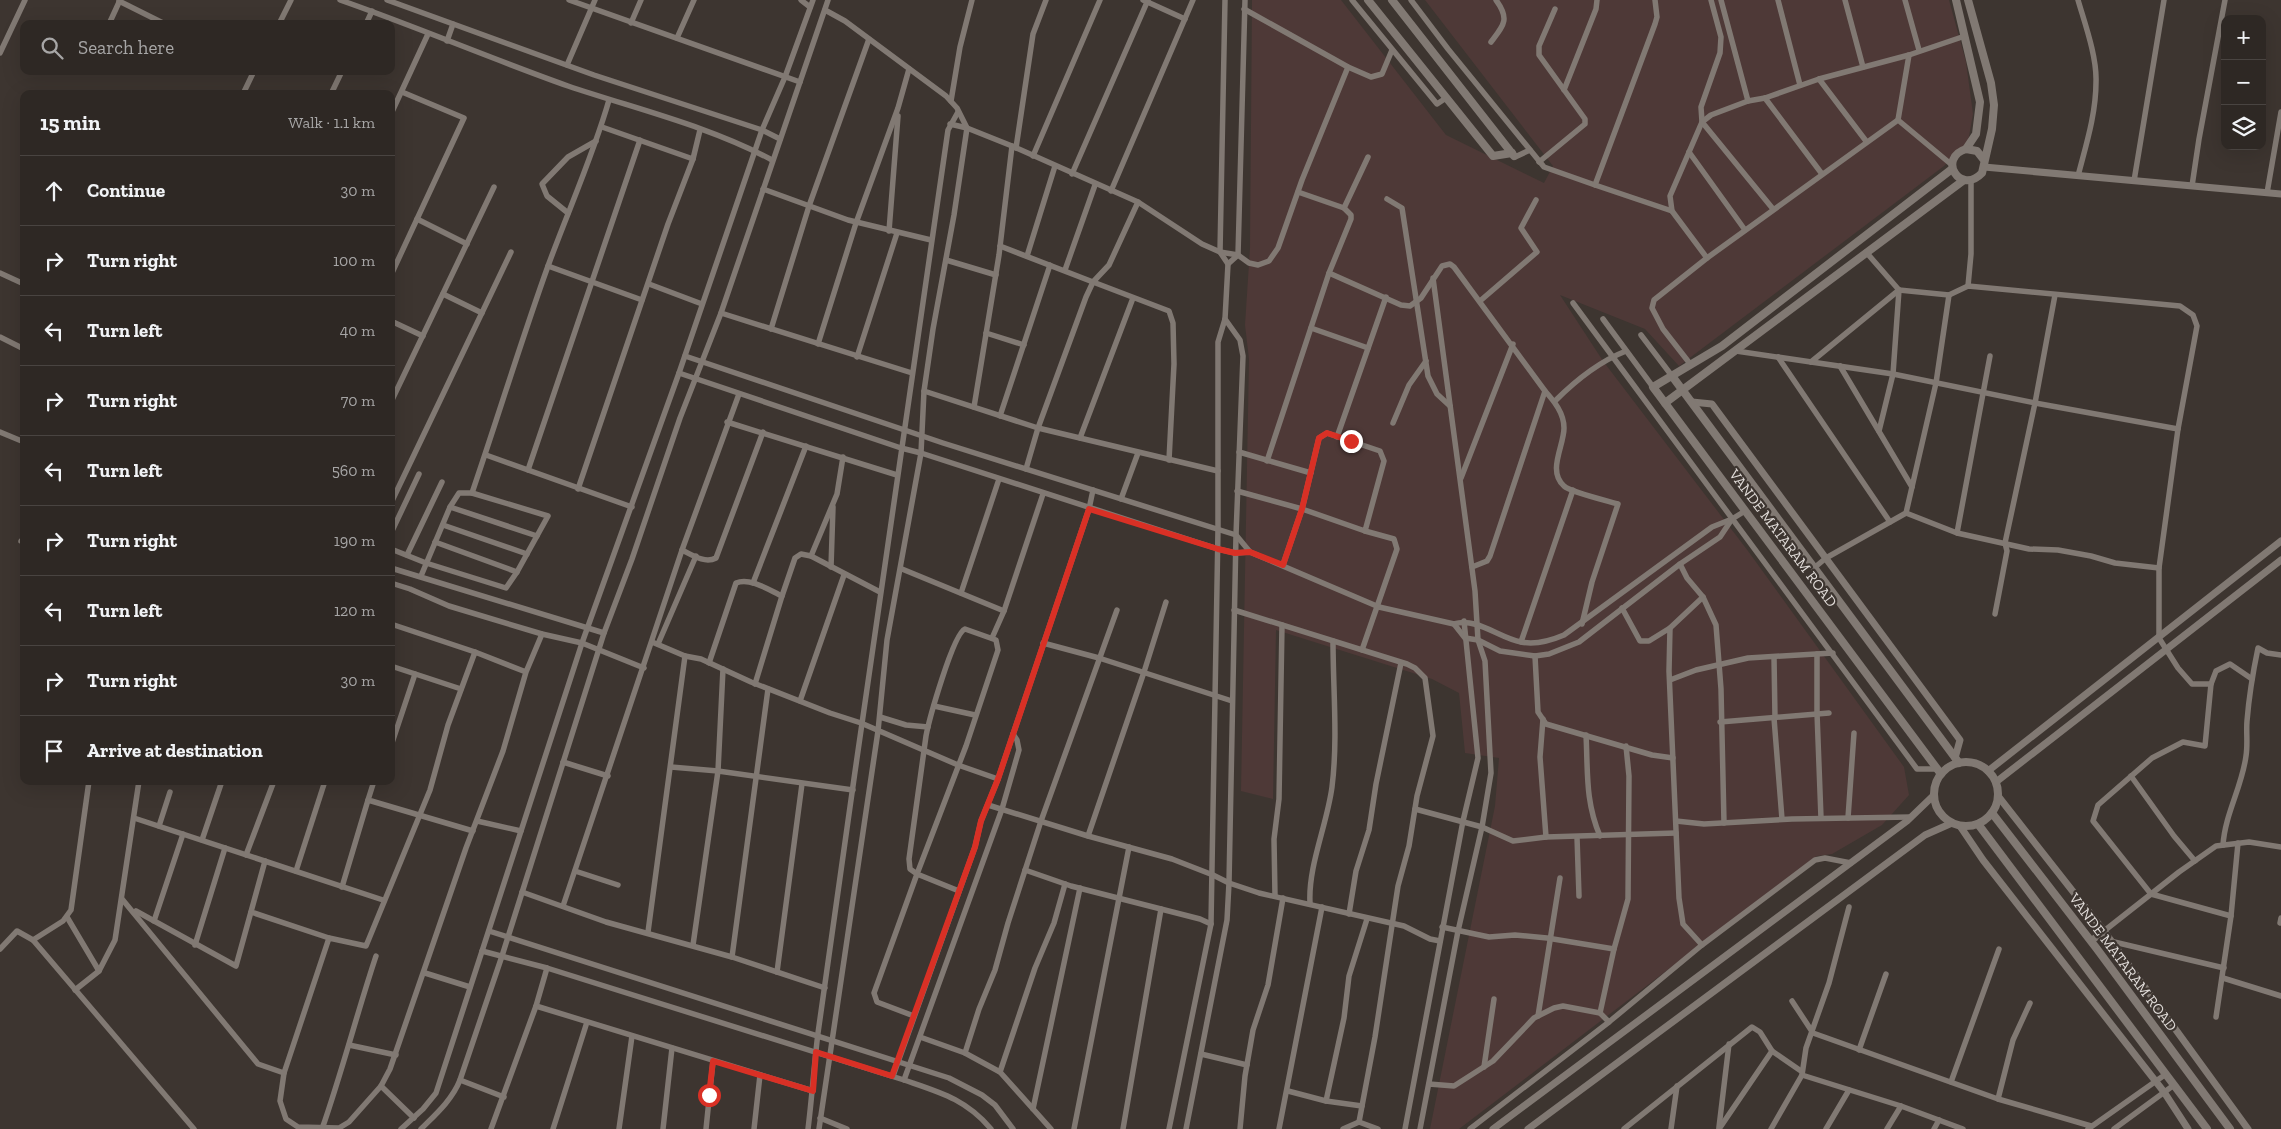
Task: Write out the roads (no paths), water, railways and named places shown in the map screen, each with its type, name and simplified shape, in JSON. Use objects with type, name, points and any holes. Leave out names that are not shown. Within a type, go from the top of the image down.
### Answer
[{"type":"main road","points":[[1368,0],[1493,156],[1513,155]]},
{"type":"main road","points":[[1392,0],[1513,155]]},
{"type":"main road","points":[[1653,388],[1722,346],[1952,167],[1956,154],[1966,149],[1976,134],[1980,102],[1956,0]]},
{"type":"main road","points":[[1665,403],[1866,252],[1967,180],[1982,174],[1992,129],[1994,105],[1991,83],[1968,0]]},
{"type":"main road","points":[[1966,149],[1977,151],[1984,164]]},
{"type":"main road","points":[[1952,167],[1958,177],[1967,180]]},
{"type":"main road","name":"VANDE MATARAM ROAD","points":[[1672,376],[1957,760]]},
{"type":"main road","name":"VANDE MATARAM ROAD","points":[[1653,388],[1939,771]]},
{"type":"main road","points":[[1957,760],[1979,765],[1988,771],[1996,782],[1998,796],[1992,813],[1978,824],[1960,826],[1952,823],[1939,812],[1933,796],[1939,771],[1949,767],[1957,760]]},
{"type":"main road","name":"VANDE MATARAM ROAD","points":[[1992,813],[2091,941],[2230,1129]]},
{"type":"main road","points":[[1978,824],[2207,1129]]},
{"type":"street","points":[[0,53],[25,0]]},
{"type":"street","points":[[111,20],[120,0],[158,20]]},
{"type":"street","points":[[281,20],[291,0]]},
{"type":"street","points":[[340,0],[394,20]]},
{"type":"street","points":[[387,0],[567,65],[762,130],[780,139]]},
{"type":"street","points":[[569,0],[800,82]]},
{"type":"street","points":[[567,65],[595,0]]},
{"type":"street","points":[[631,22],[641,0]]},
{"type":"street","points":[[677,38],[694,0]]},
{"type":"street","points":[[802,0],[810,8]]},
{"type":"street","points":[[401,1129],[414,1118],[436,1093],[582,643],[685,356],[762,130],[785,78],[813,0]]},
{"type":"street","points":[[421,1129],[437,1114],[455,1092],[460,1080],[508,938],[598,649],[632,559],[695,377],[721,313],[828,0]]},
{"type":"street","points":[[951,101],[960,47],[972,0]]},
{"type":"street","points":[[974,407],[1033,34],[1046,0]]},
{"type":"street","points":[[1033,156],[1100,0]]},
{"type":"street","points":[[1111,191],[1193,0]]},
{"type":"street","points":[[1169,1129],[1212,924],[1218,549],[1218,342],[1225,319],[1228,264],[1220,252],[1224,0]]},
{"type":"street","points":[[1228,264],[1238,255],[1245,0]]},
{"type":"street","points":[[1352,0],[1437,104],[1446,98]]},
{"type":"street","points":[[1411,0],[1539,162],[1550,171],[1672,210]]},
{"type":"street","points":[[1492,42],[1504,26],[1506,17],[1496,0]]},
{"type":"street","points":[[1564,90],[1596,9],[1597,0]]},
{"type":"street","points":[[1595,185],[1655,24],[1657,17],[1655,0]]},
{"type":"street","points":[[1707,258],[1672,210],[1670,196],[1702,122],[1701,107],[1720,53],[1721,37],[1711,0]]},
{"type":"street","points":[[1721,0],[1748,101]]},
{"type":"street","points":[[1778,0],[1800,85]]},
{"type":"street","points":[[1844,0],[1862,66]]},
{"type":"street","points":[[1905,0],[1919,50]]},
{"type":"street","points":[[2078,0],[2089,40],[2096,81],[2092,121],[2078,176]]},
{"type":"street","points":[[2134,181],[2164,0]]},
{"type":"street","points":[[2192,186],[2198,139],[2225,0]]},
{"type":"street","points":[[1072,174],[1146,1],[1185,19]]},
{"type":"street","points":[[1244,9],[1371,77],[1382,74],[1392,50]]},
{"type":"street","points":[[1539,162],[1585,124],[1584,119],[1539,55],[1540,46],[1555,9]]},
{"type":"street","points":[[819,1129],[880,717],[888,640],[921,453],[924,391],[967,128],[951,101],[869,39],[825,10]]},
{"type":"street","points":[[368,20],[372,11]]},
{"type":"street","points":[[395,20],[610,100],[755,150],[772,160]]},
{"type":"street","points":[[447,41],[453,24]]},
{"type":"street","points":[[395,106],[428,34]]},
{"type":"street","points":[[1702,122],[1711,115],[1748,101],[1765,98],[1862,66],[1909,55],[1919,50],[1965,36]]},
{"type":"street","points":[[771,329],[809,206],[869,39]]},
{"type":"street","points":[[1691,365],[1663,329],[1652,308],[1654,300],[1707,258],[1898,120],[1909,55]]},
{"type":"street","points":[[950,124],[967,128],[1014,147],[1138,202],[1202,244],[1220,252],[1238,255],[1249,264],[1258,265],[1274,257],[1348,66]]},
{"type":"street","points":[[818,344],[856,223],[898,108],[909,68]]},
{"type":"street","points":[[245,90],[252,75]]},
{"type":"street","points":[[333,90],[340,75]]},
{"type":"street","points":[[1819,79],[1866,142]]},
{"type":"street","points":[[395,265],[464,118],[402,92]]},
{"type":"street","points":[[1765,98],[1822,174]]},
{"type":"street","points":[[472,493],[486,455],[510,373],[548,266],[602,127],[610,100]]},
{"type":"street","points":[[889,231],[898,108]]},
{"type":"street","points":[[808,1129],[818,1035],[861,723],[931,240],[950,124],[958,112]]},
{"type":"street","points":[[2267,193],[2281,112]]},
{"type":"street","points":[[1898,120],[1952,167]]},
{"type":"street","points":[[1702,122],[1773,210]]},
{"type":"street","points":[[602,127],[693,159]]},
{"type":"street","points":[[578,489],[668,224],[693,159],[700,130]]},
{"type":"street","points":[[528,470],[640,140]]},
{"type":"street","points":[[568,213],[547,196],[542,184],[568,157],[596,141]]},
{"type":"street","points":[[1513,155],[1530,150]]},
{"type":"street","points":[[1689,152],[1745,230]]},
{"type":"street","points":[[1344,208],[1368,157]]},
{"type":"street","points":[[1984,164],[2078,176],[2281,194]]},
{"type":"street","points":[[1027,256],[1055,166]]},
{"type":"street","points":[[1967,180],[1971,254],[1968,286]]},
{"type":"street","points":[[1065,270],[1095,184]]},
{"type":"street","points":[[395,394],[494,187]]},
{"type":"street","points":[[763,189],[856,223],[931,240]]},
{"type":"street","points":[[1267,461],[1329,273],[1351,219],[1351,214],[1344,208],[1298,192]]},
{"type":"street","points":[[1386,199],[1402,208],[1426,361],[1432,386],[1450,406]]},
{"type":"street","points":[[1480,300],[1537,252],[1521,228],[1536,200]]},
{"type":"street","points":[[1026,469],[1038,428],[1086,297],[1094,282],[1109,265],[1138,202]]},
{"type":"street","points":[[417,219],[467,244]]},
{"type":"street","points":[[857,357],[897,233]]},
{"type":"street","points":[[1000,246],[1169,311],[1173,323],[1174,364],[1169,460]]},
{"type":"street","points":[[395,495],[511,252]]},
{"type":"street","points":[[1866,252],[1899,290],[1893,374],[1879,431]]},
{"type":"street","points":[[946,260],[996,274]]},
{"type":"street","points":[[1329,273],[1401,305],[1410,306],[1417,302],[1442,266],[1450,264],[1480,300],[1545,391],[1555,401],[1561,414],[1564,428],[1556,473],[1564,488],[1618,504],[1592,582],[1582,624]]},
{"type":"street","points":[[1000,416],[1050,265]]},
{"type":"street","points":[[548,266],[642,300]]},
{"type":"street","points":[[0,273],[20,282]]},
{"type":"street","points":[[1420,1129],[1458,931],[1482,827],[1491,773],[1485,661],[1478,640],[1472,567],[1433,278]]},
{"type":"street","points":[[649,284],[702,304]]},
{"type":"street","points":[[1811,362],[1899,290],[1949,294],[1968,286],[2180,306],[2193,315],[2196,326],[2178,429],[2159,568],[2159,638],[2178,668],[2192,684],[2211,684]]},
{"type":"street","points":[[443,294],[482,313]]},
{"type":"street","points":[[1814,568],[1826,558],[1906,513],[1936,383],[1949,294]]},
{"type":"street","points":[[1995,614],[2007,551],[2005,543],[2035,403],[2055,295]]},
{"type":"street","points":[[1337,437],[1386,297]]},
{"type":"street","points":[[1080,438],[1133,298]]},
{"type":"street","points":[[1573,303],[1917,769],[1939,771]]},
{"type":"street","points":[[721,313],[912,373]]},
{"type":"street","points":[[1186,1129],[1227,920],[1229,883],[1235,553],[1243,356],[1240,340],[1225,319]]},
{"type":"street","name":"VANDE MATARAM ROAD","points":[[1603,319],[1653,388]]},
{"type":"street","points":[[395,323],[423,336]]},
{"type":"street","points":[[1311,328],[1368,348]]},
{"type":"street","points":[[986,333],[1024,345]]},
{"type":"street","name":"VANDE MATARAM ROAD","points":[[1641,335],[1672,376]]},
{"type":"street","points":[[0,337],[20,347]]},
{"type":"street","points":[[1460,480],[1512,344]]},
{"type":"street","points":[[1555,401],[1575,381],[1613,356],[1626,351]]},
{"type":"street","points":[[1736,351],[1893,374],[2035,403],[2178,429]]},
{"type":"street","points":[[685,356],[922,436],[1236,535],[1250,552]]},
{"type":"street","points":[[1956,532],[1990,356]]},
{"type":"street","points":[[1778,357],[1890,522]]},
{"type":"street","points":[[1393,423],[1414,375],[1426,361]]},
{"type":"street","points":[[1840,366],[1912,488]]},
{"type":"street","points":[[679,373],[1089,509],[1218,549],[1235,553],[1250,552],[1379,607],[1454,624],[1464,621],[1521,642],[1549,641],[1564,635],[1582,624],[1712,527],[1732,519],[1745,511]]},
{"type":"street","points":[[924,391],[1038,428],[1218,471]]},
{"type":"street","points":[[1472,567],[1487,560],[1490,556],[1545,391]]},
{"type":"street","points":[[655,643],[682,550],[727,422],[739,394]]},
{"type":"street","points":[[1692,402],[1712,404],[1826,558],[1960,740],[1957,760]]},
{"type":"street","points":[[727,422],[897,475]]},
{"type":"street","points":[[0,432],[20,440]]},
{"type":"street","points":[[682,550],[704,560],[716,558],[763,432]]},
{"type":"street","points":[[1283,565],[1302,509],[1319,438],[1327,433],[1380,451],[1383,455],[1384,461],[1365,531]]},
{"type":"street","points":[[753,583],[806,446]]},
{"type":"street","points":[[1239,452],[1310,473]]},
{"type":"street","points":[[1121,499],[1138,453]]},
{"type":"street","points":[[486,455],[578,489],[632,506]]},
{"type":"street","points":[[811,556],[833,502],[843,457]]},
{"type":"street","points":[[395,525],[419,474]]},
{"type":"street","points":[[961,593],[999,479]]},
{"type":"street","points":[[407,555],[442,482]]},
{"type":"street","points":[[892,1076],[975,847],[1089,509],[1093,490]]},
{"type":"street","points":[[1521,642],[1573,490]]},
{"type":"street","points":[[1237,491],[1302,509],[1394,539],[1398,550],[1362,650]]},
{"type":"street","points":[[395,550],[426,563],[502,588],[508,586],[517,572],[548,516],[472,493],[459,494],[450,507],[426,563],[421,576]]},
{"type":"street","points":[[992,638],[1004,611],[1043,494]]},
{"type":"street","points":[[831,567],[833,502]]},
{"type":"street","points":[[450,507],[538,536]]},
{"type":"street","points":[[395,508],[402,511]]},
{"type":"street","points":[[1906,513],[1956,532],[2029,549],[2058,550],[2116,563],[2159,568]]},
{"type":"street","points":[[1454,624],[1465,638],[1478,640],[1500,651],[1535,656],[1549,654],[1579,642],[1680,564],[1720,537],[1732,519]]},
{"type":"street","points":[[442,525],[527,554]]},
{"type":"street","points":[[1988,771],[2281,541]]},
{"type":"street","points":[[435,542],[517,572]]},
{"type":"street","points":[[755,684],[782,596],[796,558],[801,554],[811,556],[880,592]]},
{"type":"street","points":[[563,906],[644,668],[696,556]]},
{"type":"street","points":[[1996,782],[2281,560]]},
{"type":"street","points":[[1680,564],[1703,597],[1716,625],[1724,823]]},
{"type":"street","points":[[395,569],[588,626],[604,633]]},
{"type":"street","points":[[902,569],[1004,611]]},
{"type":"street","points":[[800,701],[844,574]]},
{"type":"street","points":[[709,663],[733,586],[736,583],[743,580],[782,596]]},
{"type":"street","points":[[395,584],[449,606],[542,634],[582,643],[644,668]]},
{"type":"street","points":[[1622,608],[1640,641],[1650,641],[1670,628],[1703,597]]},
{"type":"street","points":[[1088,836],[1166,602]]},
{"type":"street","points":[[965,1053],[979,1009],[995,970],[1041,821],[1117,610]]},
{"type":"street","points":[[1234,610],[1401,662],[1415,668],[1425,678],[1433,736],[1414,809],[1410,846],[1398,886],[1359,1122]]},
{"type":"street","points":[[1405,1129],[1442,927],[1463,821],[1478,758],[1464,621]]},
{"type":"street","points":[[395,625],[475,652],[526,672]]},
{"type":"street","points":[[1275,896],[1274,839],[1278,799],[1282,625]]},
{"type":"street","points":[[1670,628],[1670,680],[1679,898],[1682,924],[1702,945]]},
{"type":"street","points":[[914,1016],[877,1002],[874,993],[917,874],[958,765],[998,650],[997,641],[969,630],[960,631],[946,667],[928,727],[909,859],[910,869],[917,874],[959,891]]},
{"type":"street","points":[[329,938],[284,1073],[280,1100],[286,1119],[298,1127],[339,1128],[349,1122],[381,1086],[396,1056],[473,831],[503,751],[526,672],[542,634]]},
{"type":"street","points":[[1310,903],[1309,884],[1329,807],[1334,763],[1333,641]]},
{"type":"street","points":[[655,643],[685,656],[709,663],[755,684],[861,723],[958,765],[998,779]]},
{"type":"street","points":[[1043,643],[1099,658],[1232,701]]},
{"type":"street","points":[[2223,845],[2224,830],[2241,785],[2247,754],[2247,723],[2258,648],[2267,653],[2281,655]]},
{"type":"street","points":[[251,912],[329,938],[366,946],[383,900],[430,790],[448,725],[475,652]]},
{"type":"street","points":[[1817,654],[1816,713],[1821,818]]},
{"type":"street","points":[[1670,680],[1696,670],[1748,658],[1833,654]]},
{"type":"street","points":[[648,932],[685,656]]},
{"type":"street","points":[[1535,656],[1538,712],[1546,724],[1652,755],[1673,758]]},
{"type":"street","points":[[1774,657],[1775,718],[1782,819]]},
{"type":"street","points":[[1349,914],[1356,871],[1369,830],[1401,662]]},
{"type":"street","points":[[2231,916],[2151,894],[2093,821],[2098,805],[2152,758],[2183,742],[2204,746],[2211,684],[2216,671],[2230,664],[2252,679]]},
{"type":"street","points":[[395,667],[462,689]]},
{"type":"street","points":[[693,946],[718,771],[724,670]]},
{"type":"street","points":[[395,734],[415,674]]},
{"type":"street","points":[[732,957],[768,689]]},
{"type":"street","points":[[934,706],[975,715]]},
{"type":"street","points":[[1720,722],[1829,713]]},
{"type":"street","points":[[880,717],[906,725],[928,727]]},
{"type":"street","points":[[1543,719],[1540,757],[1546,837]]},
{"type":"street","points":[[1848,818],[1854,732]]},
{"type":"street","points":[[904,1080],[1002,809],[1019,750],[1017,740],[1012,734]]},
{"type":"street","points":[[1586,735],[1587,791],[1591,816],[1600,836]]},
{"type":"street","points":[[1600,1013],[1614,949],[1628,899],[1629,776],[1626,746]]},
{"type":"street","points":[[563,762],[608,776]]},
{"type":"street","points":[[671,767],[718,771],[756,778],[853,790]]},
{"type":"street","points":[[2131,776],[2174,836],[2195,861]]},
{"type":"street","points":[[777,972],[802,784]]},
{"type":"street","points":[[33,940],[67,917],[73,900],[88,785]]},
{"type":"street","points":[[75,990],[100,971],[115,940],[138,785]]},
{"type":"street","points":[[202,840],[221,785]]},
{"type":"street","points":[[246,855],[272,785]]},
{"type":"street","points":[[296,871],[323,785]]},
{"type":"street","points":[[342,887],[373,785]]},
{"type":"street","points":[[159,826],[170,792]]},
{"type":"street","points":[[1493,1129],[1851,863],[1911,817],[1933,796]]},
{"type":"street","points":[[1998,796],[2104,931],[2248,1129]]},
{"type":"street","points":[[368,800],[473,831]]},
{"type":"street","points":[[988,805],[1088,836],[1172,859],[1213,874],[1229,883],[1367,919],[1404,926],[1430,939],[1440,940]]},
{"type":"street","points":[[1414,809],[1482,827],[1513,842],[1546,837],[1676,833]]},
{"type":"street","points":[[1676,821],[1724,823],[1782,819],[1911,817]]},
{"type":"street","points":[[134,818],[383,900]]},
{"type":"street","points":[[477,821],[521,831]]},
{"type":"street","points":[[1528,1129],[1925,835],[1952,823]]},
{"type":"street","points":[[1960,826],[1983,860],[2154,1082],[2164,1092],[2188,1129]]},
{"type":"street","points":[[154,921],[183,834]]},
{"type":"street","points":[[1577,837],[1579,896]]},
{"type":"street","points":[[2091,941],[2216,846],[2249,842],[2281,847]]},
{"type":"street","points":[[2216,1017],[2231,916],[2238,843]]},
{"type":"street","points":[[1074,1129],[1112,946],[1118,898],[1129,847]]},
{"type":"street","points":[[195,945],[225,848]]},
{"type":"street","points":[[1470,1129],[1610,1022],[1702,945],[1815,860],[1825,858],[1851,863]]},
{"type":"street","points":[[134,910],[236,966],[265,861]]},
{"type":"street","points":[[1025,870],[1065,884],[1200,918],[1212,924]]},
{"type":"street","points":[[576,871],[618,885]]},
{"type":"street","points":[[1538,1016],[1560,878]]},
{"type":"street","points":[[1000,1072],[1035,968],[1054,923],[1065,884]]},
{"type":"street","points":[[1033,1109],[1080,888]]},
{"type":"street","points":[[522,892],[606,922],[648,932],[732,957],[825,988]]},
{"type":"street","points":[[1240,1129],[1253,1030],[1268,985],[1283,898]]},
{"type":"street","points":[[122,899],[134,910],[258,1064],[284,1073]]},
{"type":"street","points":[[1279,1129],[1288,1091],[1322,906]]},
{"type":"street","points":[[1771,1129],[1802,1073],[1839,948],[1848,907]]},
{"type":"street","points":[[1123,1129],[1161,909]]},
{"type":"street","points":[[67,917],[100,971]]},
{"type":"street","points":[[1326,1102],[1344,1018],[1349,976],[1367,919]]},
{"type":"street","points":[[1442,927],[1489,936],[1515,935],[1614,949]]},
{"type":"street","points":[[0,949],[17,931],[33,940],[194,1129]]},
{"type":"street","points":[[489,931],[832,1041],[911,1064],[949,1078],[982,1095],[995,1105],[1013,1129]]},
{"type":"street","points":[[2110,941],[2224,968]]},
{"type":"street","points":[[1951,1082],[1999,949]]},
{"type":"street","points":[[482,951],[547,968],[904,1080],[955,1098],[983,1120],[991,1129]]},
{"type":"street","points":[[322,1129],[342,1074],[376,956]]},
{"type":"street","points":[[491,1129],[536,1006],[547,968]]},
{"type":"street","points":[[425,972],[470,987]]},
{"type":"street","points":[[1859,1050],[1886,974]]},
{"type":"street","points":[[2223,978],[2281,996]]},
{"type":"street","points":[[1484,1067],[1494,998]]},
{"type":"street","points":[[1792,1001],[1813,1033],[1998,1099],[2089,1128],[2166,1074]]},
{"type":"street","points":[[1998,1099],[2013,1040],[2030,1003]]},
{"type":"street","points":[[536,1006],[813,1091]]},
{"type":"street","points":[[1429,1084],[1454,1086],[1493,1062],[1534,1018],[1554,1008],[1563,1006],[1600,1013],[1610,1022]]},
{"type":"street","points":[[553,1129],[587,1022]]},
{"type":"street","points":[[1624,1129],[1752,1027],[1755,1027],[1772,1051],[1802,1073],[1963,1129]]},
{"type":"street","points":[[619,1129],[632,1036]]},
{"type":"street","points":[[920,1037],[965,1053],[1000,1072],[1050,1129]]},
{"type":"street","points":[[1719,1129],[1729,1044]]},
{"type":"street","points":[[349,1045],[396,1056]]},
{"type":"street","points":[[663,1129],[672,1048]]},
{"type":"street","points":[[1719,1129],[1772,1051]]},
{"type":"street","points":[[1201,1054],[1247,1065]]},
{"type":"street","points":[[706,1129],[713,1061]]},
{"type":"street","points":[[754,1129],[760,1075]]},
{"type":"street","points":[[460,1080],[504,1097]]},
{"type":"street","points":[[2114,1129],[2174,1085]]},
{"type":"street","points":[[381,1086],[414,1118]]},
{"type":"street","points":[[1671,1129],[1677,1086]]},
{"type":"street","points":[[1826,1129],[1848,1090]]},
{"type":"street","points":[[1288,1091],[1326,1102],[1362,1106]]},
{"type":"street","points":[[1886,1129],[1901,1106]]},
{"type":"street","points":[[820,1118],[847,1129]]},
{"type":"street","points":[[1934,1129],[1939,1120]]},
{"type":"street","points":[[1343,1129],[1359,1122],[1378,1129]]}]
